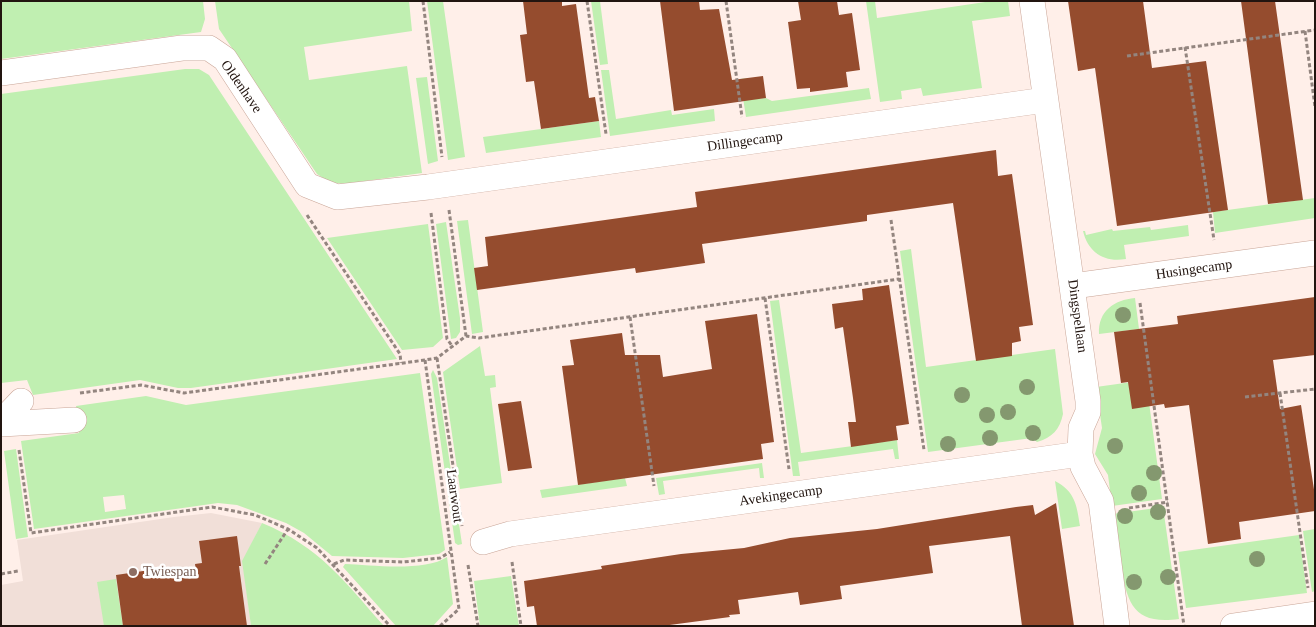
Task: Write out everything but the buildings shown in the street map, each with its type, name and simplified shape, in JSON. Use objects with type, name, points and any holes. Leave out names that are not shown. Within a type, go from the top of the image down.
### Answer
[{"type":"street","name":"Dingspellaan","points":[[1032,1],[1088,401],[1088,412],[1081,428],[1080,454],[1083,467],[1101,501],[1117,626]]},
{"type":"street","name":"Oldenhave","points":[[1,73],[182,48],[209,48],[225,59],[307,185],[337,197],[437,186]]},
{"type":"street","name":"Dillingecamp","points":[[437,186],[1045,100]]},
{"type":"street","name":"Husingecamp","points":[[1073,286],[1315,253]]},
{"type":"street","points":[[1,423],[22,401]]},
{"type":"street","points":[[1,423],[74,420]]},
{"type":"street","name":"Avekingecamp","points":[[474,549],[510,534],[1080,454]]},
{"type":"street","points":[[1233,626],[1313,614]]},
{"type":"path","points":[[587,1],[610,161]]},
{"type":"path","points":[[726,1],[745,142]]},
{"type":"path","points":[[1127,56],[1315,30]]},
{"type":"path","points":[[1305,31],[1315,107]]},
{"type":"path","points":[[1185,48],[1218,266]]},
{"type":"path","points":[[437,186],[447,339],[453,347]]},
{"type":"path","points":[[323,191],[305,212],[400,354],[401,363]]},
{"type":"path","points":[[891,220],[928,475]]},
{"type":"path","points":[[1137,277],[1184,626]]},
{"type":"path","points":[[76,393],[141,384],[184,393],[425,360],[437,358],[466,336],[479,338],[899,279]]},
{"type":"path","points":[[764,298],[793,494]]},
{"type":"path","points":[[630,317],[658,514]]},
{"type":"path","points":[[437,358],[462,527]]},
{"type":"path","name":"Laarwout","points":[[425,360],[459,609],[440,626]]},
{"type":"path","points":[[1244,397],[1315,389]]},
{"type":"path","points":[[1280,393],[1313,614]]},
{"type":"path","points":[[19,445],[31,533],[212,507],[255,515],[288,529],[317,548],[390,626]]},
{"type":"path","points":[[1103,512],[1168,502]]},
{"type":"path","points":[[265,564],[288,529]]},
{"type":"path","points":[[510,534],[521,626]]},
{"type":"path","points":[[474,549],[478,626]]},
{"type":"path","points":[[334,564],[344,560],[404,562],[440,558],[450,552]]},
{"type":"path","points":[[1,574],[18,571]]},
{"type":"shaded area","name":"Twiespan","points":[[211,513],[262,523],[243,561],[251,626],[1,626],[1,585],[23,581],[17,540]]},
{"type":"green space","points":[[1,1],[203,1],[205,19],[201,32],[1,59]]},
{"type":"green space","points":[[215,1],[409,1],[412,31],[304,47],[309,80],[407,66],[422,173],[344,184],[329,182],[317,174],[219,29]]},
{"type":"green space","points":[[427,1],[443,1],[465,157],[448,160]]},
{"type":"green space","points":[[591,1],[600,1],[608,64],[600,65]]},
{"type":"green space","points":[[866,1],[875,1],[877,18],[992,1],[1008,1],[1010,16],[972,21],[982,88],[923,96],[921,88],[901,91],[902,99],[880,102]]},
{"type":"green space","points":[[185,69],[199,69],[209,75],[397,359],[191,388],[178,388],[140,380],[33,395],[27,380],[1,383],[1,94]]},
{"type":"green space","points":[[601,70],[609,70],[616,119],[671,110],[672,115],[714,109],[715,121],[610,136]]},
{"type":"green space","points":[[427,77],[438,161],[428,164],[416,78]]},
{"type":"green space","points":[[748,78],[751,99],[766,98],[772,101],[869,88],[871,99],[746,117],[740,79]]},
{"type":"green space","points":[[599,121],[601,137],[486,153],[483,137]]},
{"type":"green space","points":[[1315,198],[1315,218],[1215,233],[1213,212]]},
{"type":"green space","points":[[468,220],[483,332],[472,334],[457,221]]},
{"type":"green space","points":[[446,222],[460,318],[460,332],[456,338],[451,339],[436,224]]},
{"type":"green space","points":[[428,224],[443,338],[433,347],[402,350],[327,238]]},
{"type":"green space","points":[[1188,225],[1189,236],[1124,245],[1126,259],[1118,260],[1104,257],[1093,250],[1083,231],[1085,231],[1086,235],[1112,229],[1113,231],[1150,227],[1151,230]]},
{"type":"green space","points":[[911,249],[926,367],[1055,349],[1063,414],[1055,432],[1037,442],[1032,438],[928,452],[900,251]]},
{"type":"green space","points":[[1135,298],[1139,329],[1099,334],[1101,319],[1109,308],[1120,301]]},
{"type":"green space","points":[[779,300],[801,453],[897,440],[899,459],[895,459],[893,449],[798,462],[800,476],[793,476],[770,301]]},
{"type":"green space","points":[[480,346],[485,376],[495,375],[496,387],[490,388],[502,483],[460,489],[443,372]]},
{"type":"green space","points":[[433,370],[437,378],[462,544],[458,545],[455,543],[431,374]]},
{"type":"green space","points":[[420,373],[445,550],[439,554],[403,558],[332,556],[304,533],[286,523],[237,505],[218,503],[34,529],[21,441],[79,433],[76,406],[146,396],[186,405]],"holes":[[[124,495],[126,509],[105,512],[103,497]]]},
{"type":"green space","points":[[1146,380],[1162,499],[1112,506],[1108,475],[1095,454],[1102,428],[1096,387]]},
{"type":"green space","points":[[16,449],[28,537],[16,539],[4,451]]},
{"type":"green space","points":[[762,463],[764,478],[760,478],[759,468],[663,481],[665,494],[659,495],[656,478]]},
{"type":"green space","points":[[625,478],[627,486],[542,498],[540,490]]},
{"type":"green space","points":[[1055,481],[1071,494],[1076,506],[1080,526],[1062,529]]},
{"type":"green space","points":[[1163,507],[1179,619],[1152,619],[1142,615],[1135,609],[1126,591],[1123,579],[1113,514]]},
{"type":"green space","points":[[262,523],[282,532],[316,554],[343,580],[384,626],[251,626],[242,561]]},
{"type":"green space","points":[[1315,529],[1315,591],[1312,592],[1303,531]]},
{"type":"green space","points":[[1299,535],[1307,593],[1186,608],[1178,552]]},
{"type":"green space","points":[[447,557],[453,604],[433,626],[396,626],[343,567],[345,564],[383,566],[425,565]]},
{"type":"green space","points":[[511,576],[519,626],[480,626],[474,581]]},
{"type":"green space","points":[[116,579],[123,626],[104,626],[97,582]]},
{"type":"place","name":"Twiespan","points":[[133,572]]}]
